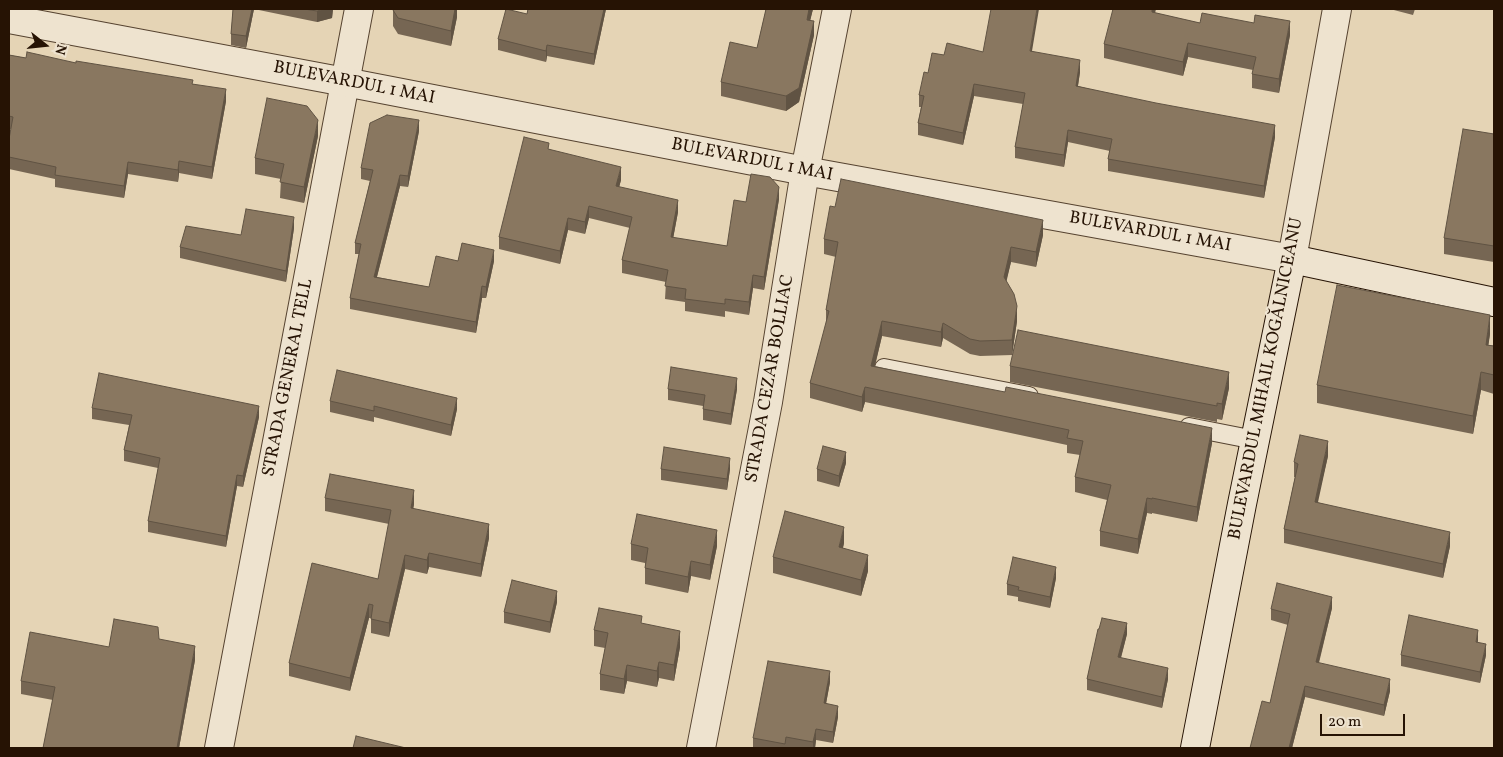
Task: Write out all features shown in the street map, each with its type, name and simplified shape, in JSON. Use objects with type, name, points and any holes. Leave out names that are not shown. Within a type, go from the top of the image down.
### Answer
[{"type":"street","name":"STRADA GENERAL TELL","points":[[219,748],[359,9]]},
{"type":"street","name":"STRADA CEZAR BOLLIAC","points":[[701,748],[768,402],[805,171],[838,9]]},
{"type":"street","name":"BULEVARDUL MIHAIL KOGĂLNICEANU","points":[[1194,748],[1292,259],[1338,9]]},
{"type":"street","name":"BULEVARDUL 1 MAI","points":[[9,19],[805,171],[1292,259],[1494,302]]},
{"type":"lane","points":[[884,368],[1050,400]]},
{"type":"lane","points":[[1177,425],[1255,440]]},
{"type":"building","points":[[233,9],[252,9],[246,36],[231,34]]},
{"type":"building","points":[[304,9],[325,9],[317,11]]},
{"type":"building","points":[[393,9],[455,9],[451,31],[398,18]]},
{"type":"building","points":[[506,9],[527,14],[528,9],[604,9],[594,54],[547,45],[546,51],[498,39]]},
{"type":"building","points":[[766,9],[809,9],[807,20],[814,21],[799,88],[786,96],[721,82],[730,42],[757,48]]},
{"type":"building","points":[[991,9],[1037,9],[1030,51],[1080,60],[1076,86],[1275,125],[1264,186],[1108,159],[1112,139],[1068,130],[1064,155],[1015,147],[1025,93],[974,84],[963,133],[918,123],[924,96],[919,95],[924,72],[928,73],[932,53],[944,55],[947,43],[983,52]]},
{"type":"building","points":[[1113,9],[1152,9],[1152,12],[1200,23],[1202,13],[1254,23],[1255,15],[1290,21],[1279,79],[1252,74],[1256,57],[1188,43],[1183,62],[1104,44]]},
{"type":"building","points":[[27,52],[76,63],[76,61],[193,80],[192,84],[226,89],[212,167],[179,161],[178,170],[128,162],[124,186],[55,175],[56,167],[9,157],[9,139],[13,117],[9,116],[9,55],[26,58]]},
{"type":"building","points":[[267,98],[307,106],[318,120],[304,187],[280,182],[284,164],[255,158]]},
{"type":"building","points":[[387,115],[419,120],[408,176],[400,175],[374,277],[429,287],[436,256],[458,261],[462,243],[494,250],[486,287],[482,286],[476,322],[350,298],[361,244],[355,243],[373,170],[361,168],[370,123]]},
{"type":"building","points":[[1463,129],[1494,134],[1494,246],[1444,238]]},
{"type":"building","points":[[524,137],[549,143],[548,149],[621,167],[616,186],[678,200],[671,237],[727,246],[734,200],[746,202],[751,174],[770,177],[779,187],[764,277],[753,275],[749,302],[725,299],[725,304],[685,299],[686,289],[665,286],[668,270],[622,260],[632,217],[589,206],[585,222],[568,218],[560,251],[499,237]]},
{"type":"building","points":[[841,179],[1043,220],[1036,252],[1011,247],[1004,277],[1014,294],[1017,306],[1012,340],[980,341],[970,339],[943,323],[941,332],[882,321],[871,366],[1005,392],[1006,387],[1212,428],[1197,507],[1147,498],[1138,539],[1100,531],[1111,485],[1075,477],[1083,441],[1067,438],[1069,430],[865,387],[862,397],[810,383],[829,311],[826,310],[838,242],[824,239],[830,206],[835,207]]},
{"type":"building","points":[[246,209],[294,217],[286,271],[180,247],[186,226],[241,235]]},
{"type":"building","points":[[1337,285],[1490,315],[1486,345],[1494,346],[1494,375],[1481,372],[1473,416],[1317,385]]},
{"type":"building","points":[[1018,330],[1229,372],[1222,404],[1217,403],[1217,406],[1010,366]]},
{"type":"building","points":[[671,367],[737,378],[731,414],[703,409],[705,395],[668,389]]},
{"type":"building","points":[[337,370],[457,398],[451,425],[374,406],[374,411],[330,401]]},
{"type":"building","points":[[99,373],[259,406],[243,476],[237,475],[226,536],[148,521],[160,458],[124,450],[132,415],[92,408]]},
{"type":"building","points":[[1300,435],[1328,441],[1315,502],[1450,532],[1443,564],[1284,529],[1298,464],[1294,462]]},
{"type":"building","points":[[823,446],[846,452],[839,476],[817,469]]},
{"type":"building","points":[[664,447],[730,458],[727,479],[661,469]]},
{"type":"building","points":[[330,474],[414,490],[411,508],[489,524],[481,564],[429,553],[427,560],[405,555],[389,623],[371,619],[373,605],[369,604],[350,678],[289,663],[312,563],[378,579],[391,510],[325,498]]},
{"type":"building","points":[[785,511],[844,527],[839,547],[868,555],[861,580],[773,557]]},
{"type":"building","points":[[637,514],[717,530],[710,565],[691,561],[688,577],[645,568],[648,548],[631,544]]},
{"type":"building","points":[[1013,557],[1056,567],[1050,597],[1018,590],[1019,587],[1007,584]]},
{"type":"building","points":[[512,580],[557,591],[550,622],[504,612]]},
{"type":"building","points":[[1277,583],[1332,597],[1316,662],[1390,679],[1384,705],[1305,686],[1289,748],[1250,748],[1262,701],[1270,703],[1290,614],[1271,609]]},
{"type":"building","points":[[599,608],[642,616],[641,623],[680,631],[674,665],[659,662],[657,671],[627,665],[624,679],[600,674],[608,633],[594,630]]},
{"type":"building","points":[[1409,615],[1478,630],[1476,642],[1486,644],[1480,672],[1401,655]]},
{"type":"building","points":[[1102,618],[1127,623],[1118,657],[1168,668],[1162,697],[1087,679]]},
{"type":"building","points":[[114,619],[158,627],[159,639],[195,646],[177,748],[43,748],[55,687],[21,681],[30,632],[109,647]]},
{"type":"building","points":[[768,661],[830,671],[824,703],[838,706],[833,732],[816,729],[813,742],[786,737],[785,744],[753,738]]},
{"type":"building","points":[[356,736],[406,748],[353,748]]}]
